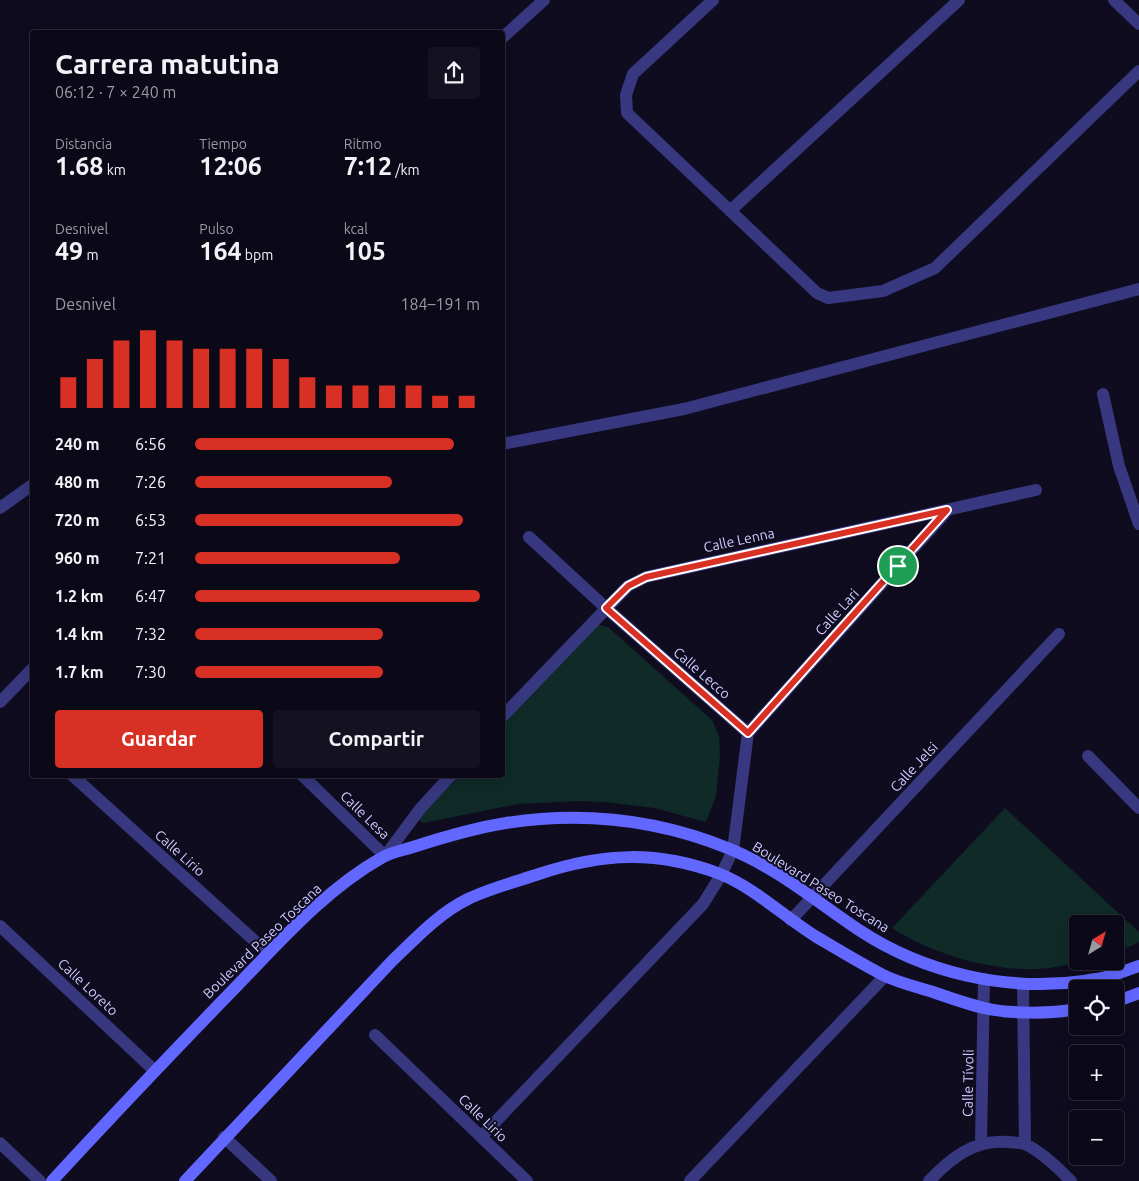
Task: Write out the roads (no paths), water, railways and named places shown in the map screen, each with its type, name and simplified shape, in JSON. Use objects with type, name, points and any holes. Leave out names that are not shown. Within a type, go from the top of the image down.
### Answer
[{"type":"street","points":[[505,35],[544,0]]},
{"type":"street","points":[[713,0],[633,74],[626,95],[627,113],[817,293],[828,298],[883,291],[935,268],[1139,71]]},
{"type":"street","points":[[730,211],[959,0]]},
{"type":"street","points":[[1114,0],[1139,24]]},
{"type":"street","points":[[505,443],[684,409],[1139,289]]},
{"type":"street","points":[[1103,394],[1119,466],[1139,524]]},
{"type":"street","points":[[0,508],[30,486]]},
{"type":"street","name":"Calle Lenna","points":[[505,714],[628,586],[646,577],[1036,490]]},
{"type":"street","name":"Calle Lari","points":[[748,733],[947,510]]},
{"type":"street","name":"Calle Lecco","points":[[529,537],[606,608],[748,733]]},
{"type":"street","name":"Calle Jelsi","points":[[791,920],[1059,634]]},
{"type":"street","points":[[0,702],[30,671]]},
{"type":"street","points":[[481,1137],[703,904],[721,875],[732,850],[748,733]]},
{"type":"street","points":[[1088,756],[1139,808]]},
{"type":"street","name":"Calle Lirio","points":[[75,778],[268,953]]},
{"type":"street","name":"Calle Lesa","points":[[305,778],[386,856]]},
{"type":"street","points":[[386,856],[420,810],[447,778]]},
{"type":"street","name":"Boulevard Paseo Toscana","points":[[52,1181],[268,953],[314,908],[350,880],[386,856],[475,828],[535,819],[576,816],[653,825],[685,833],[732,850],[765,867],[813,897],[861,931],[899,953],[931,966],[984,979],[1023,984],[1067,983],[1107,977],[1139,966]]},
{"type":"street","points":[[185,1181],[392,961],[436,921],[468,899],[562,866],[592,860],[621,856],[648,858],[672,861],[721,875],[751,891],[815,936],[885,976],[984,1008],[1024,1012],[1069,1010]]},
{"type":"street","name":"Calle Loreto","points":[[0,926],[155,1071]]},
{"type":"street","points":[[690,1181],[885,976]]},
{"type":"street","name":"Calle Tívoli","points":[[981,1143],[984,979]]},
{"type":"street","points":[[1023,984],[1025,1144]]},
{"type":"street","points":[[1124,999],[1139,993]]},
{"type":"street","name":"Calle Lirio","points":[[375,1035],[527,1181]]},
{"type":"street","points":[[224,1138],[271,1181]]},
{"type":"street","points":[[929,1181],[952,1159],[981,1143],[1003,1142],[1025,1144],[1047,1157],[1072,1181]]},
{"type":"street","points":[[0,1143],[40,1181]]}]
